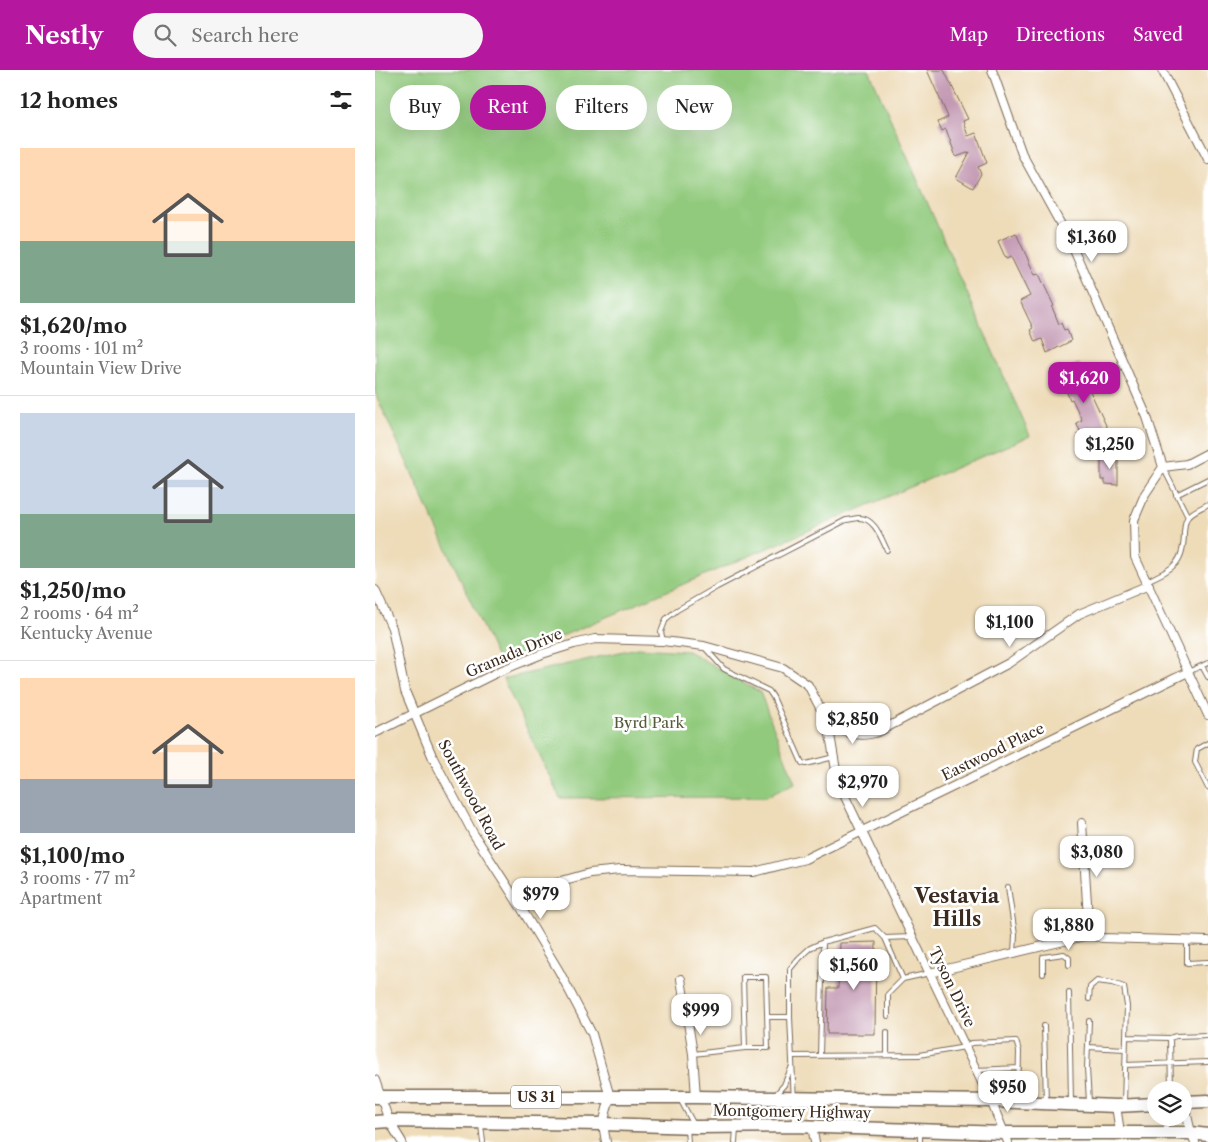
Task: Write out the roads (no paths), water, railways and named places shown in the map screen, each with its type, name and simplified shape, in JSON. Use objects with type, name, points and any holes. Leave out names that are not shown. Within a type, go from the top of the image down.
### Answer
[{"type":"main road","name":"Montgomery Highway","points":[[378,1097],[696,1096],[991,1101],[1120,1106],[1147,1104]]},
{"type":"main road","points":[[1192,1101],[1208,1100]]},
{"type":"main road","name":"Montgomery Highway","points":[[375,1122],[481,1122],[691,1127],[795,1126],[920,1136],[1006,1137],[1120,1132],[1193,1137],[1208,1135]]},
{"type":"street","points":[[992,70],[1022,154],[1071,243],[1147,417],[1163,468]]},
{"type":"street","points":[[1162,70],[1208,159]]},
{"type":"street","points":[[1208,453],[1187,464],[1163,468],[1145,494],[1135,520],[1135,557],[1188,672],[1206,705],[1208,715]]},
{"type":"street","points":[[828,723],[858,735],[867,735],[880,731],[1009,663],[1079,614],[1148,583]]},
{"type":"street","name":"Southwood Road","points":[[375,590],[392,628],[405,691],[433,758],[473,834],[559,971],[592,1034],[610,1097]]},
{"type":"street","name":"Granada Drive","points":[[375,733],[500,671],[542,654],[574,644],[595,639],[704,646]]},
{"type":"street","name":"Tyson Drive","points":[[704,646],[783,668],[809,686],[828,723],[838,782],[991,1101],[1006,1137]]},
{"type":"street","name":"Eastwood Place","points":[[519,906],[558,882],[589,873],[620,870],[754,872],[805,859],[1188,672]]},
{"type":"street","points":[[1082,823],[1089,935]]},
{"type":"street","points":[[930,973],[1089,935],[1102,938],[1208,940]]},
{"type":"street","points":[[681,979],[693,1054],[696,1096]]},
{"type":"street","points":[[375,1080],[378,1097],[389,1121],[402,1142]]},
{"type":"street","points":[[606,1142],[603,1124],[610,1097]]},
{"type":"street","points":[[1120,1106],[1120,1132]]},
{"type":"street","points":[[812,1127],[815,1142]]},
{"type":"lane","points":[[1163,468],[1187,517]]},
{"type":"lane","points":[[1176,495],[1208,479]]},
{"type":"lane","points":[[1148,583],[1178,561],[1184,550],[1187,517],[1208,504]]},
{"type":"lane","points":[[663,642],[661,632],[666,619],[677,610],[846,520],[859,517],[870,521],[878,531],[887,550]]},
{"type":"lane","points":[[704,646],[724,668],[769,691],[803,763],[806,764],[834,757]]},
{"type":"lane","points":[[1188,672],[1208,663]]},
{"type":"lane","points":[[1202,666],[1208,677]]},
{"type":"lane","points":[[1208,743],[1197,749],[1195,762],[1208,788]]},
{"type":"lane","points":[[1008,887],[1015,935],[1014,953]]},
{"type":"lane","points":[[795,1126],[790,968],[810,948],[823,942],[875,928],[885,938],[903,979]]},
{"type":"lane","points":[[885,938],[913,937]]},
{"type":"lane","points":[[1187,940],[1187,962],[1208,962]]},
{"type":"lane","points":[[820,1055],[823,942]]},
{"type":"lane","points":[[1043,974],[1043,957],[1064,954],[1069,958],[1069,965]]},
{"type":"lane","points":[[887,1016],[888,994],[903,979],[930,973]]},
{"type":"lane","points":[[693,1054],[745,1048],[768,1048],[766,977],[743,977],[745,1048]]},
{"type":"lane","points":[[1089,999],[1090,987],[1097,981],[1124,987],[1127,1006],[1125,1065],[1120,1106]]},
{"type":"lane","points":[[1069,993],[1071,1104]]},
{"type":"lane","points":[[767,1018],[791,1017]]},
{"type":"lane","points":[[1089,1022],[1087,1068],[1089,1105]]},
{"type":"lane","points":[[1045,1026],[1046,1103]]},
{"type":"lane","points":[[887,1032],[887,1055]]},
{"type":"lane","points":[[1125,1037],[1170,1038],[1176,1036],[1208,1035]]},
{"type":"lane","points":[[1170,1038],[1171,1081]]},
{"type":"lane","points":[[793,1056],[919,1055],[965,1047],[971,1043],[1016,1042],[1019,1050],[1018,1102]]},
{"type":"lane","points":[[1088,1047],[1125,1049]]},
{"type":"lane","points":[[1125,1065],[1208,1062]]},
{"type":"lane","points":[[772,1098],[784,1085],[793,1064]]},
{"type":"lane","points":[[976,1070],[1019,1068]]},
{"type":"lane","points":[[679,1097],[691,1127],[688,1142]]},
{"type":"lane","points":[[481,1122],[483,1142]]},
{"type":"lane","points":[[735,1142],[736,1127]]},
{"type":"district","name":"Vestavia Hills","points":[[957,908]]},
{"type":"park label","name":"Byrd Park","points":[[649,723]]}]
